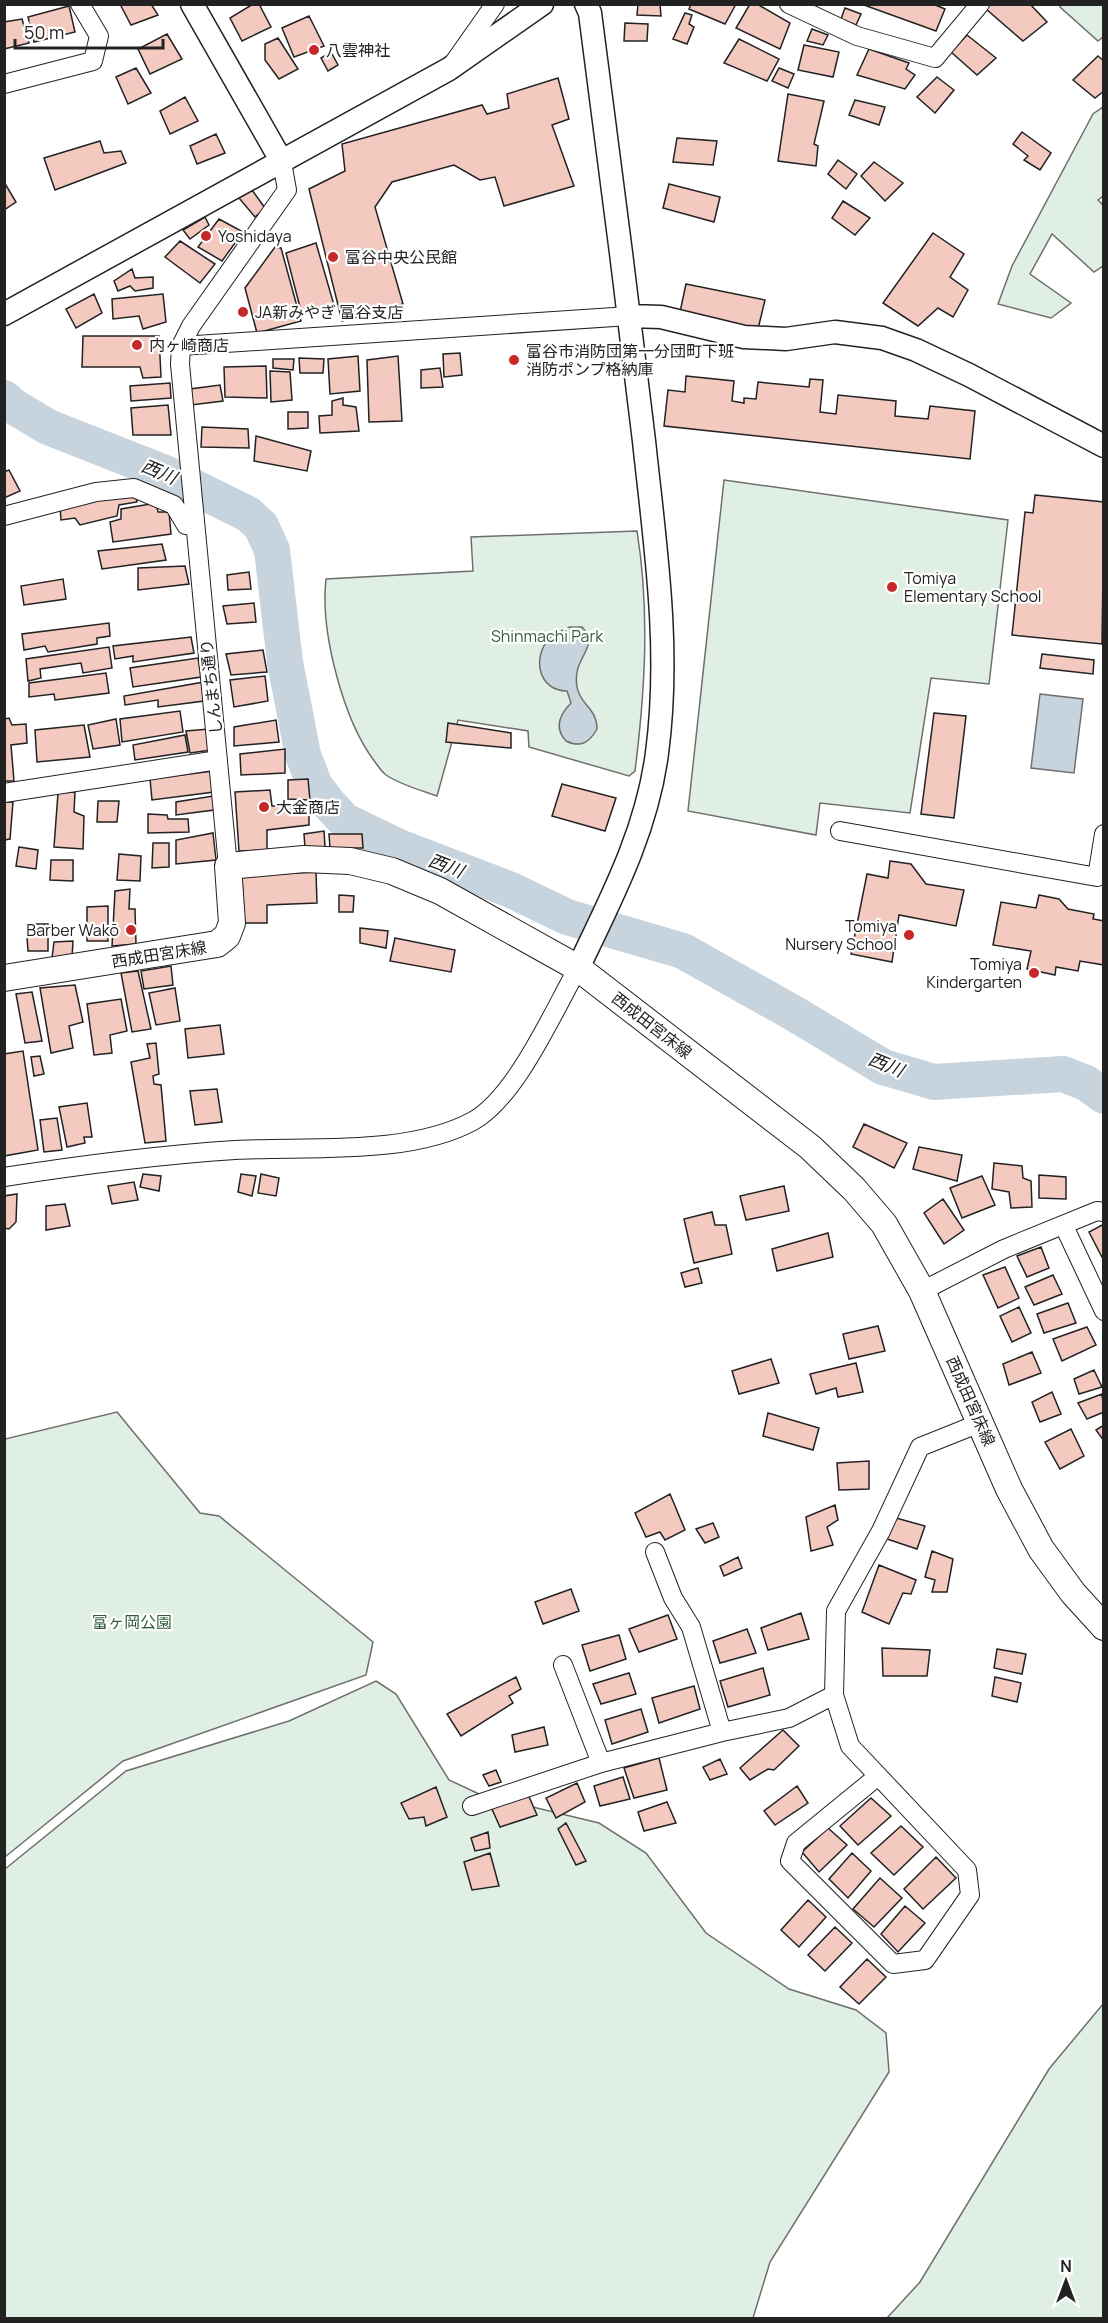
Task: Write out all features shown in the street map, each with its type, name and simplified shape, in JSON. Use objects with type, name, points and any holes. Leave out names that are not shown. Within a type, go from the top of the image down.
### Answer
[{"type":"main road","name":"西成田宮床線","points":[[4,978],[217,944],[227,936],[232,923],[228,866],[304,859],[350,861],[392,871],[582,958],[810,1147],[854,1189],[884,1224],[922,1291],[1009,1490],[1041,1549],[1073,1593],[1104,1627]]},
{"type":"street","points":[[4,84],[93,61],[99,36],[80,4]]},
{"type":"street","points":[[181,346],[191,326],[287,190],[282,162],[192,4]]},
{"type":"street","points":[[449,69],[495,4]]},
{"type":"street","points":[[4,314],[449,69],[542,4]]},
{"type":"street","points":[[4,1177],[139,1157],[236,1150],[396,1144],[434,1136],[474,1120],[500,1099],[524,1064],[613,897],[632,852],[657,754],[662,686],[663,609],[629,316],[590,13],[586,4]]},
{"type":"street","points":[[789,4],[857,36],[935,58],[980,4]]},
{"type":"street","points":[[181,346],[629,316],[661,317],[744,337],[786,339],[835,332],[882,338],[916,350],[1104,446]]},
{"type":"street","name":"しんまち通り","points":[[181,346],[180,364],[228,866]]},
{"type":"street","points":[[4,516],[96,492],[134,488],[174,505],[186,525],[194,517]]},
{"type":"street","points":[[4,793],[218,760]]},
{"type":"street","points":[[840,831],[1097,877],[1104,834]]},
{"type":"street","points":[[922,1291],[1004,1249],[1065,1226],[1096,1211],[1104,1212]]},
{"type":"street","points":[[1065,1226],[1104,1311]]},
{"type":"street","points":[[878,1776],[796,1843],[790,1861],[893,1964],[924,1960],[970,1895],[967,1870],[850,1746],[834,1695],[836,1611],[881,1531],[920,1447],[980,1423]]},
{"type":"street","points":[[655,1552],[674,1598],[691,1627],[722,1732]]},
{"type":"street","points":[[563,1665],[601,1763]]},
{"type":"street","points":[[472,1806],[601,1763],[722,1732],[789,1718],[834,1695]]},
{"type":"green space","points":[[1061,5],[1103,5],[1103,37],[1098,41],[1060,7]]},
{"type":"green space","points":[[1103,107],[1103,196],[1098,200],[1103,205],[1103,266],[1094,272],[1052,234],[1030,274],[1071,303],[1051,318],[998,304],[1012,266],[1093,114]]},
{"type":"green space","points":[[724,480],[1008,520],[989,684],[931,678],[910,813],[820,803],[816,835],[688,811]]},
{"type":"green space","name":"Shinmachi Park","points":[[637,531],[644,591],[645,651],[635,771],[629,776],[529,747],[528,731],[458,720],[437,796],[392,779],[383,772],[363,744],[336,674],[327,624],[326,579],[473,571],[471,537]]},
{"type":"green space","name":"富ヶ岡公園","points":[[117,1412],[200,1513],[219,1516],[373,1642],[366,1675],[123,1761],[5,1857],[5,1439]]},
{"type":"green space","points":[[376,1681],[396,1694],[449,1780],[479,1794],[599,1823],[646,1853],[706,1933],[789,1989],[856,2010],[886,2033],[889,2072],[770,2262],[753,2318],[5,2318],[5,1869],[126,1771],[289,1721]]},
{"type":"green space","points":[[1103,2004],[1103,2318],[887,2318],[920,2282],[1049,2069]]},
{"type":"shaded area","points":[[570,627],[582,627],[590,637],[576,679],[581,698],[594,716],[597,729],[588,741],[580,744],[566,741],[562,736],[559,722],[563,712],[571,703],[567,691],[557,690],[544,679],[540,663],[544,646],[549,639]]},
{"type":"shaded area","points":[[1040,694],[1083,699],[1074,773],[1031,768]]},
{"type":"building","points":[[120,4],[151,4],[158,15],[131,25]]},
{"type":"building","points":[[253,4],[259,4],[271,27],[242,41],[230,18]]},
{"type":"building","points":[[638,4],[660,4],[661,16],[637,15]]},
{"type":"building","points":[[691,4],[736,4],[725,24],[689,9]]},
{"type":"building","points":[[750,4],[757,4],[790,23],[780,49],[736,28]]},
{"type":"building","points":[[933,4],[945,9],[936,31],[864,5]]},
{"type":"building","points":[[991,4],[1030,4],[1047,22],[1023,41],[986,9]]},
{"type":"building","points":[[69,6],[75,32],[34,42],[28,17]]},
{"type":"building","points":[[845,8],[861,14],[856,25],[841,19]]},
{"type":"building","points":[[685,13],[692,15],[689,24],[694,27],[687,44],[673,39]]},
{"type":"building","points":[[309,16],[324,46],[294,57],[282,28]]},
{"type":"building","points":[[22,19],[29,43],[4,49],[4,22]]},
{"type":"building","points":[[625,23],[648,24],[647,41],[624,41]]},
{"type":"building","points":[[812,29],[828,35],[823,45],[807,41]]},
{"type":"building","points":[[167,34],[182,59],[150,74],[138,49]]},
{"type":"building","points":[[967,35],[996,58],[977,75],[951,52]]},
{"type":"building","points":[[278,38],[298,69],[279,79],[265,60],[265,44]]},
{"type":"building","points":[[739,39],[779,59],[767,81],[724,63]]},
{"type":"building","points":[[804,45],[839,52],[833,77],[798,70]]},
{"type":"building","points":[[869,49],[909,63],[906,69],[915,75],[905,89],[857,75]]},
{"type":"building","points":[[331,52],[338,65],[328,71],[321,58]]},
{"type":"building","points":[[1098,56],[1104,61],[1104,91],[1095,98],[1073,80]]},
{"type":"building","points":[[136,68],[151,93],[128,104],[116,77]]},
{"type":"building","points":[[779,68],[794,74],[788,88],[772,81]]},
{"type":"building","points":[[937,77],[954,90],[935,113],[917,97]]},
{"type":"building","points":[[558,78],[569,119],[552,125],[574,186],[504,206],[495,177],[480,180],[454,165],[392,182],[375,207],[403,304],[342,321],[309,189],[345,171],[342,144],[482,105],[487,114],[509,108],[507,94]]},
{"type":"building","points":[[788,94],[824,101],[814,144],[818,146],[816,166],[778,161]]},
{"type":"building","points":[[185,97],[198,121],[170,134],[160,111]]},
{"type":"building","points":[[855,100],[885,107],[879,125],[849,115]]},
{"type":"building","points":[[1022,132],[1051,153],[1040,170],[1024,160],[1028,156],[1013,144]]},
{"type":"building","points":[[216,134],[225,153],[197,164],[190,146]]},
{"type":"building","points":[[677,138],[717,141],[713,165],[673,162]]},
{"type":"building","points":[[100,141],[104,153],[121,151],[126,163],[55,190],[44,158]]},
{"type":"building","points":[[838,160],[857,174],[846,189],[828,174]]},
{"type":"building","points":[[874,162],[903,183],[885,201],[861,176]]},
{"type":"building","points":[[4,182],[16,202],[4,210]]},
{"type":"building","points":[[669,184],[720,197],[714,222],[663,208]]},
{"type":"building","points":[[252,190],[265,208],[255,217],[239,198]]},
{"type":"building","points":[[843,201],[870,218],[855,235],[832,218]]},
{"type":"building","points":[[205,217],[209,225],[190,239],[183,230]]},
{"type":"building","points":[[219,219],[243,232],[222,261],[198,247]]},
{"type":"building","points":[[933,233],[964,254],[950,277],[968,290],[953,317],[938,308],[918,326],[883,303]]},
{"type":"building","points":[[180,241],[215,264],[200,283],[165,257]]},
{"type":"building","points":[[316,243],[334,305],[302,315],[286,253]]},
{"type":"building","points":[[275,247],[281,248],[301,321],[257,333],[245,288]]},
{"type":"building","points":[[132,269],[135,278],[153,277],[153,288],[135,291],[130,286],[118,291],[114,281]]},
{"type":"building","points":[[686,284],[765,300],[758,329],[680,312]]},
{"type":"building","points":[[94,294],[102,313],[76,328],[66,309]]},
{"type":"building","points":[[163,294],[166,322],[143,329],[139,316],[113,319],[112,299]]},
{"type":"building","points":[[83,336],[159,336],[161,377],[143,378],[140,367],[82,367]]},
{"type":"building","points":[[460,353],[462,375],[444,377],[443,354]]},
{"type":"building","points":[[358,356],[360,391],[330,394],[328,359]]},
{"type":"building","points":[[398,356],[402,421],[369,422],[367,360]]},
{"type":"building","points":[[299,358],[324,359],[323,373],[300,373]]},
{"type":"building","points":[[273,359],[294,359],[293,370],[273,368]]},
{"type":"building","points":[[266,366],[267,398],[225,397],[224,367]]},
{"type":"building","points":[[440,368],[443,387],[421,388],[421,370]]},
{"type":"building","points":[[270,371],[290,372],[292,400],[271,402]]},
{"type":"building","points":[[686,376],[734,381],[732,401],[744,403],[744,398],[756,399],[758,382],[809,387],[810,379],[823,380],[820,412],[836,414],[838,395],[896,401],[895,416],[928,419],[930,406],[975,411],[970,459],[664,426],[668,390],[685,392]]},
{"type":"building","points":[[170,383],[171,398],[131,401],[130,386]]},
{"type":"building","points":[[220,385],[223,401],[191,405],[190,389]]},
{"type":"building","points":[[343,398],[343,405],[356,407],[359,431],[320,433],[319,416],[332,415],[332,401]]},
{"type":"building","points":[[168,405],[171,435],[133,435],[131,408]]},
{"type":"building","points":[[288,412],[308,412],[308,428],[288,429]]},
{"type":"building","points":[[202,427],[248,429],[249,448],[201,447]]},
{"type":"building","points":[[256,436],[311,451],[307,471],[254,461]]},
{"type":"building","points":[[9,470],[20,491],[4,498],[4,472]]},
{"type":"building","points":[[135,493],[137,502],[119,505],[117,516],[80,525],[75,518],[61,520],[60,506]]},
{"type":"building","points":[[1035,495],[1104,502],[1102,644],[1012,635],[1025,512],[1033,513]]},
{"type":"building","points":[[156,503],[158,512],[169,512],[171,534],[113,542],[110,522],[121,519],[121,509]]},
{"type":"building","points":[[162,544],[166,560],[102,569],[98,551]]},
{"type":"building","points":[[185,566],[189,584],[138,590],[138,568]]},
{"type":"building","points":[[249,572],[251,589],[228,590],[227,575]]},
{"type":"building","points":[[63,579],[66,599],[24,605],[21,586]]},
{"type":"building","points":[[254,603],[256,622],[227,624],[223,606]]},
{"type":"building","points":[[109,623],[110,636],[97,638],[97,644],[48,652],[45,646],[24,650],[22,634]]},
{"type":"building","points":[[191,637],[194,653],[133,662],[133,656],[115,659],[113,646]]},
{"type":"building","points":[[109,647],[112,668],[83,673],[81,663],[40,669],[41,678],[28,681],[26,659]]},
{"type":"building","points":[[263,650],[267,672],[231,675],[226,654]]},
{"type":"building","points":[[1042,654],[1094,660],[1093,674],[1040,668]]},
{"type":"building","points":[[198,658],[201,677],[133,687],[130,668]]},
{"type":"building","points":[[106,673],[109,693],[55,700],[54,694],[29,697],[29,683]]},
{"type":"building","points":[[265,676],[268,701],[234,707],[230,680]]},
{"type":"building","points":[[204,682],[204,701],[158,707],[158,700],[125,705],[124,696]]},
{"type":"building","points":[[180,711],[183,732],[122,742],[120,719]]},
{"type":"building","points":[[934,713],[966,716],[954,818],[921,814]]},
{"type":"building","points":[[9,718],[12,725],[26,724],[27,743],[11,745],[14,781],[4,781],[4,719]]},
{"type":"building","points":[[116,719],[120,745],[93,749],[88,725]]},
{"type":"building","points":[[276,720],[279,742],[234,746],[234,727]]},
{"type":"building","points":[[448,723],[511,733],[511,748],[446,742]]},
{"type":"building","points":[[84,725],[90,757],[37,762],[35,730]]},
{"type":"building","points":[[209,729],[211,750],[190,753],[186,731]]},
{"type":"building","points":[[185,735],[188,752],[135,760],[133,745]]},
{"type":"building","points":[[285,749],[285,773],[241,775],[240,754]]},
{"type":"building","points":[[213,771],[214,792],[152,800],[150,779]]},
{"type":"building","points":[[308,779],[310,800],[288,799],[288,780]]},
{"type":"building","points":[[562,784],[616,798],[605,831],[552,816]]},
{"type":"building","points":[[270,790],[272,806],[309,806],[309,825],[267,830],[267,850],[239,851],[235,792]]},
{"type":"building","points":[[75,792],[74,812],[84,816],[83,849],[54,847],[58,793]]},
{"type":"building","points":[[213,796],[214,810],[176,815],[176,802]]},
{"type":"building","points":[[98,801],[119,801],[117,822],[97,822]]},
{"type":"building","points":[[4,802],[13,802],[10,839],[4,840]]},
{"type":"building","points":[[148,814],[167,815],[168,819],[188,819],[189,832],[148,833]]},
{"type":"building","points":[[324,831],[325,847],[305,848],[304,834]]},
{"type":"building","points":[[213,833],[216,860],[176,864],[176,840]]},
{"type":"building","points":[[329,834],[362,834],[363,848],[330,848]]},
{"type":"building","points":[[153,843],[169,843],[169,867],[152,868]]},
{"type":"building","points":[[19,847],[38,850],[36,869],[16,866]]},
{"type":"building","points":[[119,854],[141,856],[140,881],[117,880]]},
{"type":"building","points":[[51,860],[73,860],[73,881],[50,880]]},
{"type":"building","points":[[890,861],[911,864],[926,884],[964,890],[956,926],[899,915],[892,962],[851,954],[867,874],[888,878]]},
{"type":"building","points":[[316,872],[317,903],[267,905],[267,923],[244,923],[242,876]]},
{"type":"building","points":[[130,889],[129,909],[135,909],[136,944],[112,946],[115,891]]},
{"type":"building","points":[[339,895],[354,896],[353,912],[339,912]]},
{"type":"building","points":[[1039,895],[1059,899],[1068,909],[1094,914],[1093,919],[1104,921],[1104,965],[1080,961],[1078,971],[1056,967],[1055,975],[1027,969],[1031,951],[993,945],[1001,902],[1036,908]]},
{"type":"building","points":[[108,906],[108,941],[87,941],[87,907]]},
{"type":"building","points":[[26,924],[48,924],[48,951],[28,951]]},
{"type":"building","points":[[360,928],[388,931],[386,948],[360,943]]},
{"type":"building","points":[[395,938],[455,950],[451,972],[390,961]]},
{"type":"building","points":[[73,941],[72,958],[52,958],[54,942]]},
{"type":"building","points":[[171,966],[173,985],[144,989],[141,971]]},
{"type":"building","points":[[138,971],[151,1029],[132,1032],[121,973]]},
{"type":"building","points":[[75,985],[83,1022],[69,1026],[73,1048],[51,1053],[40,988]]},
{"type":"building","points":[[175,988],[180,1021],[156,1025],[149,993]]},
{"type":"building","points":[[32,992],[42,1041],[25,1043],[16,994]]},
{"type":"building","points":[[121,999],[127,1031],[110,1035],[112,1053],[94,1055],[87,1004]]},
{"type":"building","points":[[220,1025],[224,1054],[188,1058],[185,1029]]},
{"type":"building","points":[[156,1043],[159,1074],[153,1076],[154,1084],[161,1085],[166,1141],[145,1143],[131,1062],[150,1058],[147,1044]]},
{"type":"building","points":[[23,1051],[38,1150],[4,1156],[4,1054]]},
{"type":"building","points":[[40,1056],[44,1074],[34,1076],[31,1057]]},
{"type":"building","points":[[217,1089],[222,1122],[195,1125],[190,1091]]},
{"type":"building","points":[[87,1103],[92,1137],[84,1137],[85,1143],[67,1147],[59,1107]]},
{"type":"building","points":[[57,1118],[62,1150],[44,1152],[40,1120]]},
{"type":"building","points":[[864,1124],[907,1143],[894,1168],[853,1147]]},
{"type":"building","points":[[919,1147],[962,1155],[957,1181],[913,1169]]},
{"type":"building","points":[[994,1163],[1022,1166],[1023,1178],[1031,1181],[1032,1207],[1011,1208],[1009,1192],[992,1189]]},
{"type":"building","points":[[143,1174],[161,1176],[159,1191],[140,1187]]},
{"type":"building","points":[[241,1174],[256,1176],[252,1196],[238,1192]]},
{"type":"building","points":[[261,1174],[279,1178],[276,1196],[258,1193]]},
{"type":"building","points":[[1039,1175],[1066,1177],[1066,1199],[1039,1198]]},
{"type":"building","points":[[982,1176],[995,1205],[962,1218],[950,1188]]},
{"type":"building","points":[[134,1182],[138,1200],[112,1204],[108,1186]]},
{"type":"building","points":[[784,1186],[789,1211],[746,1220],[740,1196]]},
{"type":"building","points":[[17,1194],[16,1222],[9,1229],[4,1228],[4,1196]]},
{"type":"building","points":[[943,1199],[964,1230],[944,1244],[924,1213]]},
{"type":"building","points":[[65,1204],[70,1226],[46,1230],[46,1206]]},
{"type":"building","points":[[712,1212],[715,1225],[726,1225],[732,1254],[694,1263],[684,1219]]},
{"type":"building","points":[[1104,1224],[1104,1261],[1089,1232]]},
{"type":"building","points":[[828,1233],[833,1257],[777,1271],[772,1249]]},
{"type":"building","points":[[1041,1247],[1049,1268],[1027,1277],[1017,1256]]},
{"type":"building","points":[[1005,1267],[1019,1298],[998,1308],[983,1275]]},
{"type":"building","points":[[698,1268],[702,1283],[685,1287],[681,1273]]},
{"type":"building","points":[[1053,1275],[1062,1294],[1034,1305],[1025,1287]]},
{"type":"building","points":[[1068,1303],[1076,1323],[1044,1333],[1037,1314]]},
{"type":"building","points":[[1019,1307],[1031,1333],[1012,1342],[1000,1316]]},
{"type":"building","points":[[878,1326],[885,1351],[849,1359],[843,1334]]},
{"type":"building","points":[[1087,1327],[1096,1345],[1062,1361],[1053,1339]]},
{"type":"building","points":[[1032,1352],[1041,1373],[1009,1385],[1003,1364]]},
{"type":"building","points":[[771,1359],[779,1383],[739,1394],[732,1371]]},
{"type":"building","points":[[856,1363],[863,1392],[838,1397],[836,1388],[816,1394],[810,1374]]},
{"type":"building","points":[[1094,1370],[1102,1387],[1079,1394],[1074,1379]]},
{"type":"building","points":[[1052,1392],[1061,1414],[1040,1422],[1032,1402]]},
{"type":"building","points":[[1102,1394],[1104,1412],[1087,1419],[1078,1403]]},
{"type":"building","points":[[768,1413],[819,1428],[813,1450],[763,1436]]},
{"type":"building","points":[[1104,1425],[1104,1441],[1096,1430]]},
{"type":"building","points":[[1071,1429],[1084,1456],[1060,1469],[1045,1442]]},
{"type":"building","points":[[869,1461],[869,1489],[839,1490],[837,1463]]},
{"type":"building","points":[[670,1494],[685,1530],[665,1540],[660,1532],[646,1537],[635,1513]]},
{"type":"building","points":[[835,1505],[838,1520],[827,1527],[833,1545],[811,1551],[806,1517]]},
{"type":"building","points":[[896,1518],[925,1526],[917,1549],[887,1539]]},
{"type":"building","points":[[713,1523],[719,1537],[705,1543],[696,1529]]},
{"type":"building","points":[[932,1551],[953,1559],[947,1592],[932,1592],[935,1580],[925,1577]]},
{"type":"building","points":[[738,1557],[742,1568],[724,1576],[720,1566]]},
{"type":"building","points":[[879,1565],[916,1580],[911,1594],[903,1593],[889,1624],[862,1612]]},
{"type":"building","points":[[571,1589],[579,1611],[543,1624],[535,1602]]},
{"type":"building","points":[[801,1613],[809,1639],[768,1650],[761,1628]]},
{"type":"building","points":[[668,1615],[677,1639],[639,1652],[629,1629]]},
{"type":"building","points":[[747,1629],[756,1653],[720,1663],[713,1641]]},
{"type":"building","points":[[619,1635],[626,1659],[590,1671],[582,1645]]},
{"type":"building","points":[[882,1648],[930,1650],[927,1676],[883,1676]]},
{"type":"building","points":[[997,1649],[1026,1654],[1022,1674],[994,1668]]},
{"type":"building","points":[[763,1668],[770,1695],[728,1707],[720,1681]]},
{"type":"building","points":[[629,1673],[636,1694],[601,1704],[593,1684]]},
{"type":"building","points":[[516,1677],[521,1689],[509,1696],[513,1703],[461,1736],[447,1714]]},
{"type":"building","points":[[995,1677],[1021,1683],[1017,1702],[992,1696]]},
{"type":"building","points":[[694,1686],[700,1709],[659,1723],[652,1698]]},
{"type":"building","points":[[641,1709],[648,1732],[612,1744],[605,1720]]},
{"type":"building","points":[[544,1727],[548,1745],[515,1752],[512,1735]]},
{"type":"building","points":[[783,1730],[799,1746],[774,1770],[768,1769],[750,1780],[740,1768]]},
{"type":"building","points":[[659,1758],[667,1790],[634,1798],[624,1768]]},
{"type":"building","points":[[720,1759],[727,1774],[710,1780],[703,1767]]},
{"type":"building","points":[[496,1770],[501,1782],[489,1786],[483,1775]]},
{"type":"building","points":[[623,1777],[630,1799],[600,1806],[594,1786]]},
{"type":"building","points":[[577,1783],[585,1802],[556,1818],[546,1798]]},
{"type":"building","points":[[797,1786],[808,1803],[775,1825],[764,1811]]},
{"type":"building","points":[[436,1787],[447,1817],[426,1826],[424,1817],[409,1819],[401,1803]]},
{"type":"building","points":[[527,1792],[537,1815],[500,1827],[491,1807]]},
{"type":"building","points":[[871,1798],[891,1816],[858,1845],[840,1826]]},
{"type":"building","points":[[667,1802],[676,1823],[644,1831],[638,1812]]},
{"type":"building","points":[[566,1823],[586,1861],[576,1865],[558,1829]]},
{"type":"building","points":[[901,1826],[923,1847],[894,1875],[871,1853]]},
{"type":"building","points":[[828,1828],[847,1845],[819,1872],[802,1852]]},
{"type":"building","points":[[488,1832],[490,1848],[475,1851],[471,1838]]},
{"type":"building","points":[[490,1853],[499,1886],[472,1890],[464,1862]]},
{"type":"building","points":[[852,1853],[871,1871],[848,1898],[829,1879]]},
{"type":"building","points":[[936,1857],[956,1878],[923,1909],[904,1889]]},
{"type":"building","points":[[880,1878],[902,1898],[874,1927],[853,1909]]},
{"type":"building","points":[[808,1900],[826,1917],[799,1947],[781,1930]]},
{"type":"building","points":[[905,1906],[925,1923],[898,1952],[881,1934]]},
{"type":"building","points":[[835,1927],[852,1943],[825,1971],[808,1955]]},
{"type":"building","points":[[867,1959],[886,1977],[859,2004],[840,1987]]},
{"type":"waterway","name":"西川","points":[[4,398],[48,427],[165,473],[248,514],[261,526],[272,550],[285,662],[303,755],[315,786],[345,821],[399,847],[511,890],[567,917],[683,951],[883,1067],[934,1082],[1063,1074],[1086,1083],[1104,1096]]},
{"type":"place","name":"八雲神社","points":[[314,50]]},
{"type":"place","name":"Yoshidaya","points":[[206,236]]},
{"type":"place","name":"富谷中央公民館","points":[[333,257]]},
{"type":"place","name":"JA新みやぎ 富谷支店","points":[[243,312]]},
{"type":"place","name":"内ヶ崎商店","points":[[137,345]]},
{"type":"place","name":"富谷市消防団第一分団町下班 消防ポンプ格納庫","points":[[514,360]]},
{"type":"place","name":"Tomiya Elementary School","points":[[892,587]]},
{"type":"place","name":"大金商店","points":[[264,807]]},
{"type":"place","name":"Barber Wakō","points":[[131,930]]},
{"type":"place","name":"Tomiya Nursery School","points":[[909,935]]},
{"type":"place","name":"Tomiya Kindergarten","points":[[1034,973]]}]
